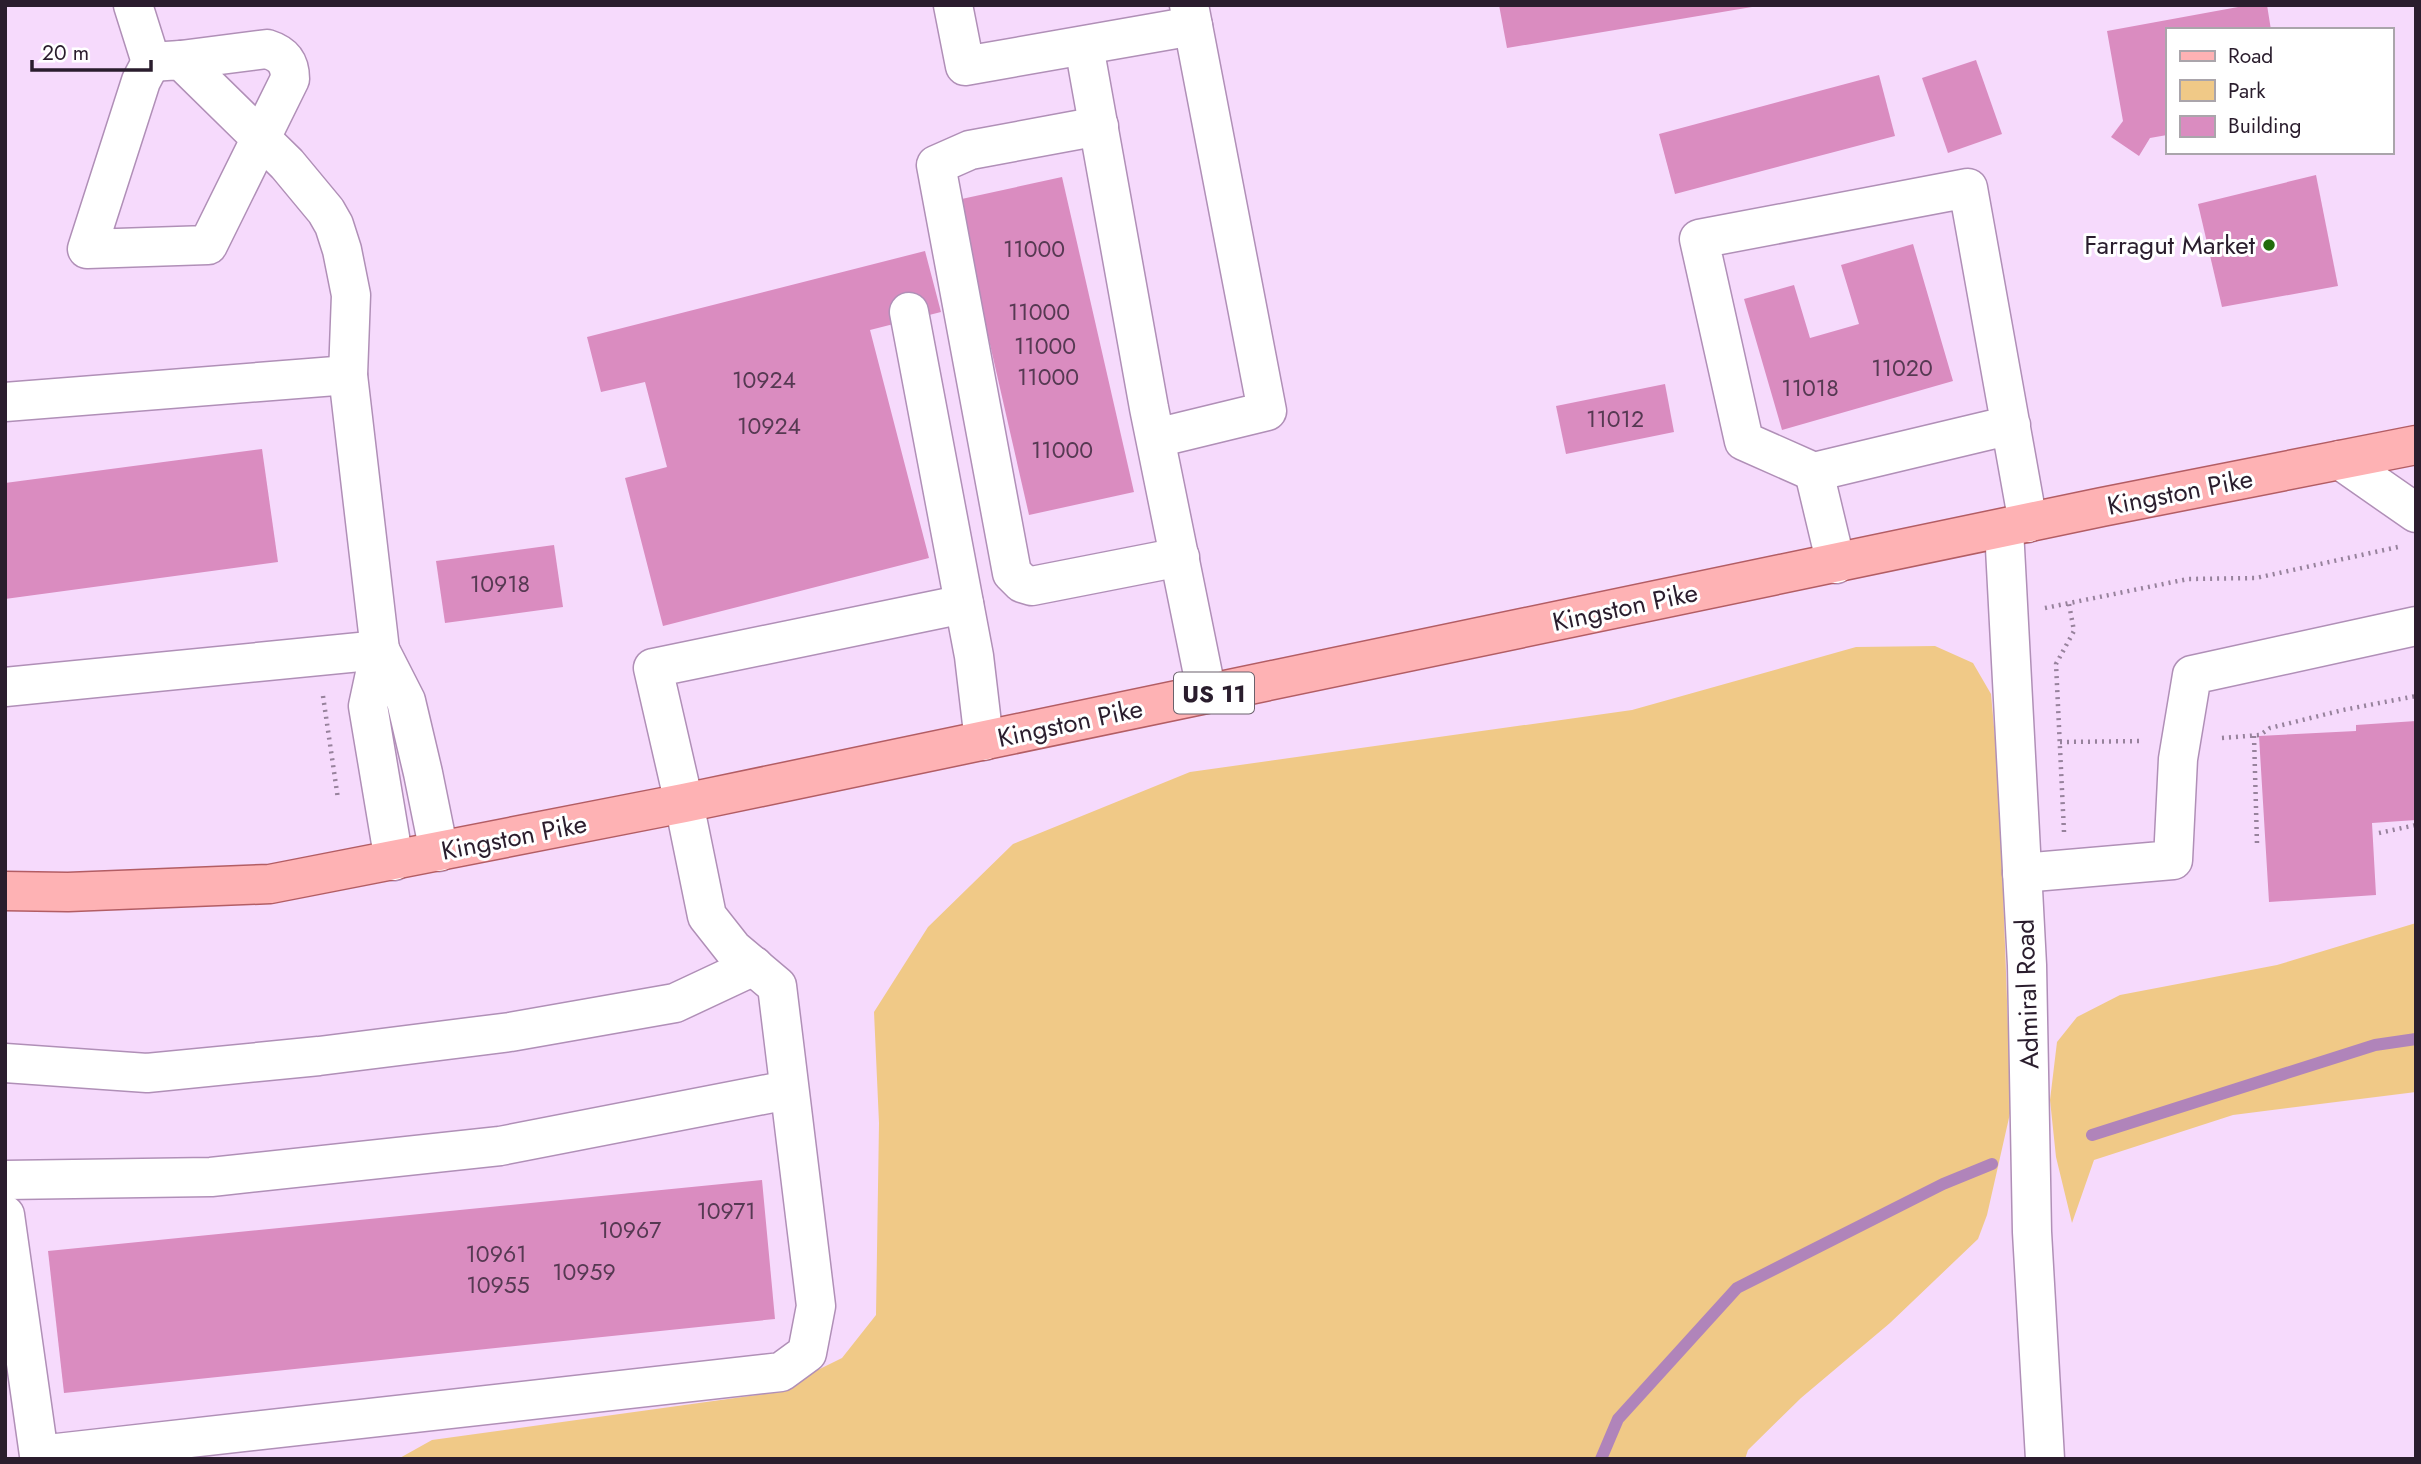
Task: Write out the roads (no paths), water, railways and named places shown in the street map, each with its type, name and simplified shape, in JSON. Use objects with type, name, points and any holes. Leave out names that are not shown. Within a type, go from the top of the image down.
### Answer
[{"type":"main road","name":"Kingston Pike","points":[[5,891],[68,892],[271,884],[684,803],[2416,445]]},
{"type":"street","points":[[133,5],[166,61],[287,163],[326,211],[342,250],[351,295],[348,375],[380,650],[368,706],[394,861]]},
{"type":"street","points":[[954,5],[965,66],[1084,46],[1191,15],[1267,411],[1156,438]]},
{"type":"street","points":[[1084,46],[1156,438],[1208,694]]},
{"type":"street","points":[[254,49],[267,49],[278,53],[290,68],[290,79],[260,138],[208,245],[87,248],[141,80],[166,61],[254,49]]},
{"type":"street","points":[[1098,126],[970,150],[936,165],[1012,573],[1022,583],[1032,586],[1180,557]]},
{"type":"street","name":"Admiral Road","points":[[1814,472],[1744,441],[1699,239],[1968,188],[2011,425],[2016,526],[2008,616],[2027,965],[2032,1232],[2045,1459]]},
{"type":"street","points":[[909,312],[974,656],[984,741]]},
{"type":"street","points":[[5,402],[348,375]]},
{"type":"street","points":[[1836,564],[1814,472],[2011,425]]},
{"type":"street","points":[[2340,460],[2409,530]]},
{"type":"street","points":[[5,1215],[39,1455],[781,1372],[807,1353],[816,1306],[777,986],[733,949],[707,916],[653,668],[964,604]]},
{"type":"street","points":[[2022,873],[2173,860],[2181,740],[2192,675],[2416,626]]},
{"type":"street","points":[[5,687],[380,650]]},
{"type":"street","points":[[380,650],[406,701],[439,852]]},
{"type":"street","points":[[5,1063],[147,1073],[319,1056],[510,1032],[675,1003],[754,966]]},
{"type":"street","points":[[5,1180],[211,1177],[500,1146],[788,1090]]},
{"type":"waterway","points":[[2092,1135],[2375,1045],[2416,1039]]},
{"type":"waterway","points":[[1601,1459],[1618,1419],[1737,1288],[1943,1184],[1992,1164]]},
{"type":"place","name":"Farragut Market","points":[[2269,245]]}]
